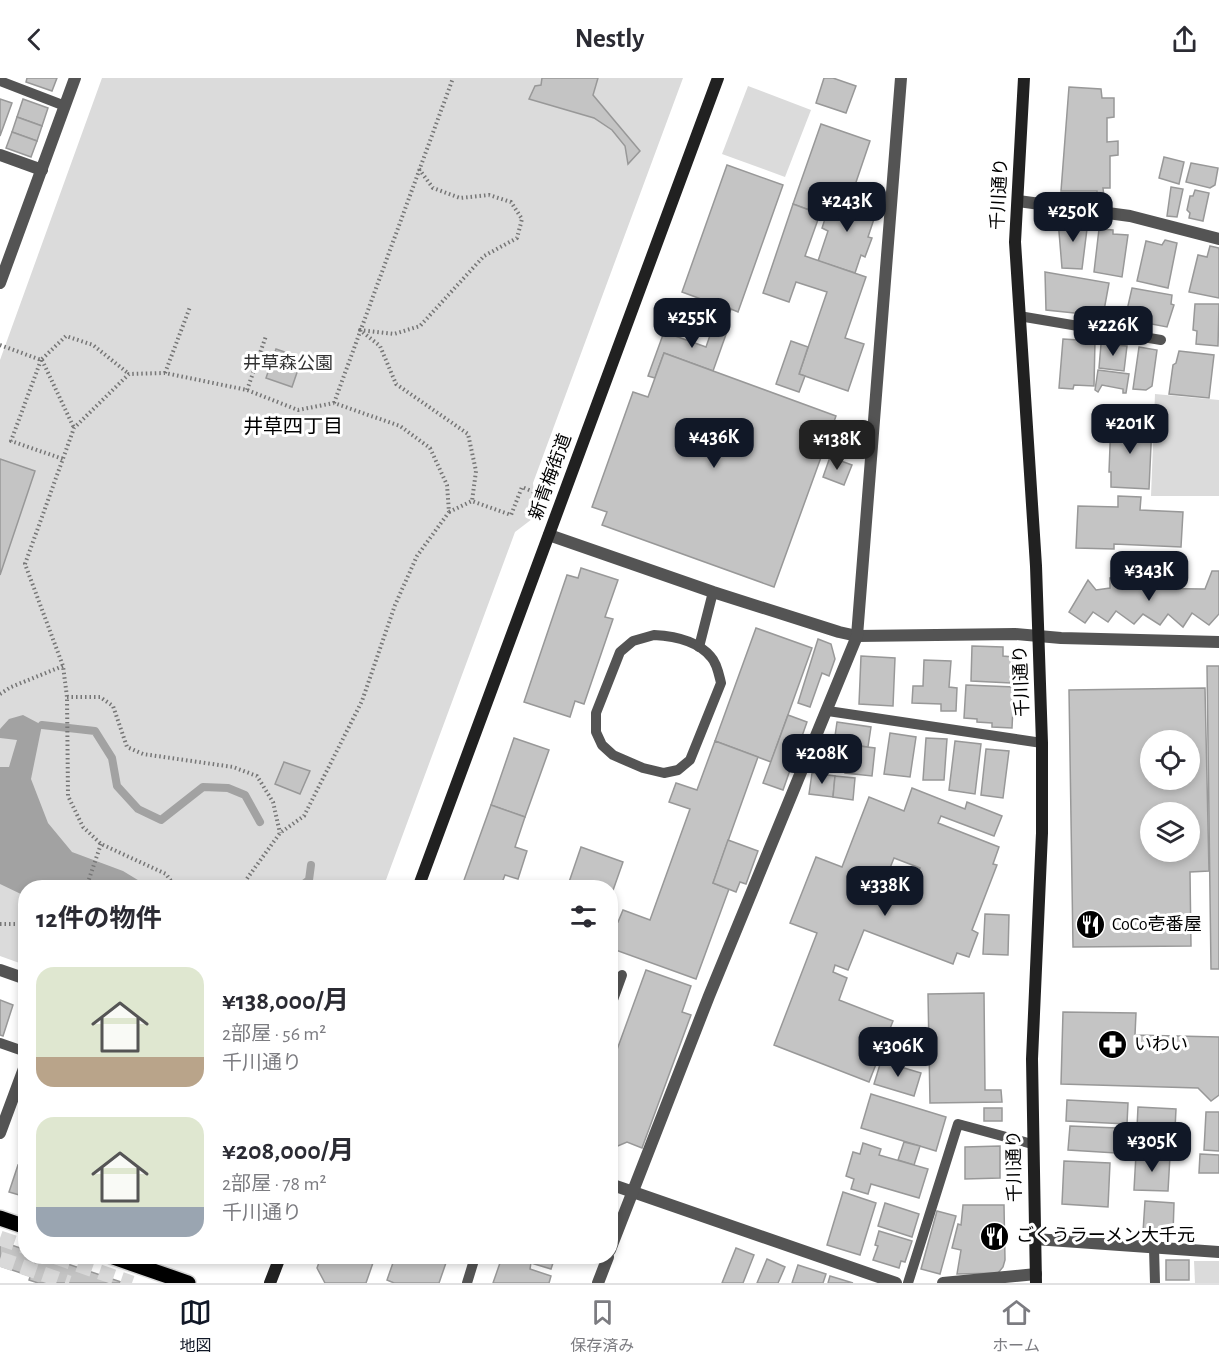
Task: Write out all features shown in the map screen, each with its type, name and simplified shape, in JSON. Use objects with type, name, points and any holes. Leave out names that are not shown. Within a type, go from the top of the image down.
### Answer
[{"type":"main road","name":"新青梅街道","points":[[421,880],[718,78]]},
{"type":"main road","name":"千川通り","points":[[1024,78],[1015,242],[1039,635],[1042,742],[1042,833],[1032,1059],[1036,1278]]},
{"type":"main road","points":[[0,1218],[18,1224]]},
{"type":"main road","points":[[133,1264],[188,1283]]},
{"type":"main road","points":[[270,1283],[277,1264]]},
{"type":"street","points":[[0,283],[75,78]]},
{"type":"street","points":[[618,1229],[709,996],[857,636],[901,78]]},
{"type":"street","points":[[0,155],[42,170]]},
{"type":"street","points":[[1018,201],[1131,216],[1219,239]]},
{"type":"street","points":[[549,535],[713,592],[857,636],[1039,635],[1061,638],[1219,642]]},
{"type":"street","points":[[0,970],[18,976]]},
{"type":"street","points":[[0,1133],[18,1085]]},
{"type":"street","points":[[618,1186],[896,1283]]},
{"type":"street","points":[[1035,1239],[1219,1252]]},
{"type":"street","points":[[598,1283],[605,1264]]},
{"type":"street","points":[[943,1283],[1036,1278]]},
{"type":"lane","points":[[0,81],[65,106]]},
{"type":"lane","points":[[1019,316],[1161,340]]},
{"type":"lane","points":[[699,647],[713,592]]},
{"type":"lane","points":[[654,635],[674,636],[699,647],[711,657],[721,683],[690,760],[678,771],[664,773],[643,768],[613,755],[602,745],[596,732],[596,713],[620,652],[633,641],[654,635]]},
{"type":"lane","points":[[828,711],[1042,742]]},
{"type":"lane","points":[[618,986],[622,975]]},
{"type":"lane","points":[[0,1043],[18,1049]]},
{"type":"lane","points":[[908,1283],[958,1124],[1032,1144]]},
{"type":"lane","points":[[1154,1248],[1155,1283]]},
{"type":"lane","points":[[467,1283],[473,1264]]},
{"type":"path","points":[[334,403],[453,78]]},
{"type":"path","points":[[360,330],[394,334],[420,326],[484,256],[517,238],[522,219],[512,202],[489,195],[460,198],[433,188],[419,169]]},
{"type":"path","points":[[165,373],[190,307]]},
{"type":"path","points":[[360,330],[380,346],[396,384],[468,434],[476,471],[472,501]]},
{"type":"path","points":[[63,459],[11,441],[41,360],[66,336],[93,345],[129,375]]},
{"type":"path","points":[[247,390],[266,336]]},
{"type":"path","points":[[0,345],[41,360],[74,428]]},
{"type":"path","points":[[170,880],[166,874],[101,844],[83,827],[68,796],[67,697],[63,666],[26,564],[74,428],[129,375],[165,373],[247,390],[298,410],[334,403],[400,426],[430,448],[447,485],[449,512]]},
{"type":"path","points":[[246,880],[280,833],[304,816],[362,701],[395,605],[417,556],[449,512],[472,501],[511,515],[522,488],[534,492]]},
{"type":"path","points":[[0,694],[11,687],[63,666]]},
{"type":"path","points":[[67,697],[100,697],[114,706],[127,747],[143,754],[233,767],[257,776],[273,801],[280,833]]},
{"type":"path","points":[[89,880],[101,844]]},
{"type":"path","points":[[0,924],[18,924]]},
{"type":"green space","name":"井草森公園","points":[[102,78],[683,78],[533,483],[536,516],[515,532],[386,880],[18,880],[18,962],[0,956],[0,360]]},
{"type":"green space","points":[[748,86],[811,110],[785,177],[722,154]]},
{"type":"green space","points":[[1155,394],[1219,400],[1219,496],[1151,496]]},
{"type":"green space","points":[[1194,1261],[1219,1261],[1219,1283],[1195,1283]]},
{"type":"shaded area","points":[[23,715],[42,725],[31,779],[48,823],[72,852],[123,871],[138,880],[18,880],[18,893],[0,884],[0,767],[9,767],[17,740],[0,738],[0,729],[9,719]]},
{"type":"building","points":[[27,78],[57,78],[52,91],[26,82]]},
{"type":"building","points":[[542,78],[598,78],[593,95],[640,151],[628,164],[625,146],[612,130],[594,118],[529,99],[535,86],[541,85]]},
{"type":"building","points":[[824,78],[833,78],[856,86],[846,113],[816,103]]},
{"type":"building","points":[[1069,87],[1101,89],[1102,98],[1114,98],[1114,117],[1107,118],[1107,142],[1118,141],[1118,155],[1110,156],[1110,188],[1103,188],[1104,197],[1097,197],[1097,191],[1061,191]]},
{"type":"building","points":[[0,99],[12,103],[0,136]]},
{"type":"building","points":[[23,99],[48,108],[42,126],[17,117]]},
{"type":"building","points":[[17,117],[42,126],[37,141],[12,132]]},
{"type":"building","points":[[821,124],[870,141],[853,191],[830,183],[820,214],[793,204]]},
{"type":"building","points":[[12,132],[37,141],[31,157],[6,148]]},
{"type":"building","points":[[1164,157],[1184,162],[1179,184],[1159,178]]},
{"type":"building","points":[[1191,163],[1218,168],[1215,185],[1210,188],[1186,182]]},
{"type":"building","points":[[727,165],[783,185],[738,312],[731,309],[725,325],[715,321],[720,306],[682,292]]},
{"type":"building","points":[[1171,187],[1183,189],[1177,217],[1167,216]]},
{"type":"building","points":[[1195,190],[1209,193],[1203,221],[1189,218],[1190,213],[1187,210],[1190,196],[1193,196]]},
{"type":"building","points":[[833,194],[877,210],[868,237],[872,238],[865,257],[861,255],[855,273],[818,261],[828,231],[822,228]]},
{"type":"building","points":[[793,204],[820,214],[805,256],[866,277],[845,338],[864,344],[848,391],[799,374],[827,292],[796,282],[789,302],[763,293]]},
{"type":"building","points":[[1058,220],[1076,224],[1077,220],[1088,221],[1082,269],[1062,268]]},
{"type":"building","points":[[1099,229],[1113,230],[1113,234],[1128,235],[1122,277],[1094,272]]},
{"type":"building","points":[[1165,240],[1177,243],[1168,288],[1137,281],[1146,241],[1162,245]]},
{"type":"building","points":[[1210,246],[1219,248],[1219,298],[1189,292],[1198,255],[1207,257]]},
{"type":"building","points":[[1045,272],[1109,283],[1103,316],[1046,310]]},
{"type":"building","points":[[1132,288],[1172,295],[1171,304],[1174,305],[1167,327],[1125,319]]},
{"type":"building","points":[[1195,304],[1219,304],[1218,346],[1196,344],[1197,331],[1193,330]]},
{"type":"building","points":[[715,321],[729,326],[713,371],[664,353],[655,378],[648,376],[664,332],[706,347]]},
{"type":"building","points":[[1063,339],[1095,341],[1094,386],[1074,385],[1073,389],[1059,388]]},
{"type":"building","points":[[791,341],[808,347],[799,374],[805,376],[799,392],[776,384]]},
{"type":"building","points":[[1101,344],[1127,346],[1124,371],[1099,368]]},
{"type":"building","points":[[1139,347],[1157,350],[1152,386],[1146,390],[1133,389]]},
{"type":"building","points":[[276,349],[302,358],[292,387],[266,378]]},
{"type":"building","points":[[1179,351],[1214,355],[1209,398],[1169,394],[1173,365],[1176,363]]},
{"type":"building","points":[[664,353],[836,416],[774,587],[602,525],[607,512],[592,507],[633,392],[648,397]]},
{"type":"building","points":[[1098,370],[1129,374],[1126,393],[1123,393],[1123,389],[1102,385],[1098,392],[1095,390]]},
{"type":"building","points":[[1111,420],[1122,420],[1122,423],[1152,424],[1149,489],[1111,487],[1111,472],[1109,472]]},
{"type":"building","points":[[830,457],[852,465],[844,485],[823,477]]},
{"type":"building","points":[[0,459],[35,471],[0,575]]},
{"type":"building","points":[[1118,496],[1141,497],[1140,510],[1183,512],[1181,547],[1114,544],[1114,549],[1076,548],[1078,506],[1118,507]]},
{"type":"building","points":[[581,568],[618,580],[605,617],[613,619],[584,704],[575,701],[570,717],[524,702],[567,575],[578,578]]},
{"type":"building","points":[[1212,571],[1219,571],[1219,614],[1209,625],[1192,613],[1183,627],[1168,614],[1160,625],[1143,614],[1134,624],[1116,611],[1108,622],[1093,612],[1085,623],[1069,612],[1088,580],[1096,590],[1110,588],[1110,578],[1123,578],[1122,588],[1205,589]]},
{"type":"building","points":[[756,628],[812,648],[771,762],[715,741]]},
{"type":"building","points":[[818,639],[831,644],[835,659],[829,676],[822,673],[810,707],[798,703]]},
{"type":"building","points":[[972,646],[1003,647],[1003,656],[1013,657],[1011,683],[971,681]]},
{"type":"building","points":[[861,656],[895,658],[893,706],[859,704]]},
{"type":"building","points":[[924,660],[951,661],[949,687],[957,688],[956,711],[941,711],[941,704],[912,703],[913,686],[923,686]]},
{"type":"building","points":[[1207,666],[1219,666],[1219,969],[1211,969]]},
{"type":"building","points":[[966,685],[1014,687],[1012,728],[992,727],[992,723],[964,718]]},
{"type":"building","points":[[1205,688],[1209,871],[1190,872],[1191,946],[1073,947],[1069,690]]},
{"type":"building","points":[[788,715],[807,722],[783,790],[763,783]]},
{"type":"building","points":[[837,722],[871,727],[868,747],[834,743]]},
{"type":"building","points":[[890,733],[916,737],[910,777],[884,774]]},
{"type":"building","points":[[514,738],[549,750],[525,817],[491,805]]},
{"type":"building","points":[[926,738],[947,739],[944,780],[923,780]]},
{"type":"building","points":[[715,741],[758,757],[713,883],[729,889],[696,979],[618,951],[618,922],[623,910],[650,920],[690,809],[669,802],[676,783],[697,790]]},
{"type":"building","points":[[955,741],[981,744],[975,794],[949,790]]},
{"type":"building","points":[[834,743],[875,748],[872,776],[845,773],[846,763],[832,762]]},
{"type":"building","points":[[986,749],[1009,751],[1003,798],[981,795]]},
{"type":"building","points":[[284,762],[310,771],[300,794],[275,784]]},
{"type":"building","points":[[812,773],[835,776],[833,797],[809,794]]},
{"type":"building","points":[[835,776],[855,778],[853,800],[833,797]]},
{"type":"building","points":[[912,788],[965,809],[967,802],[1002,816],[994,836],[941,816],[938,823],[999,847],[993,864],[997,865],[972,930],[978,933],[969,957],[957,953],[953,964],[864,930],[848,970],[835,965],[833,972],[847,978],[839,1000],[893,1021],[869,1082],[774,1045],[817,933],[790,923],[816,857],[842,867],[869,797],[904,811]],"holes":[[[894,858],[920,868],[906,903],[880,893]]]},
{"type":"building","points":[[491,805],[525,817],[515,847],[527,851],[518,879],[505,875],[503,880],[464,880]]},
{"type":"building","points":[[728,840],[758,851],[746,884],[740,882],[736,892],[713,883]]},
{"type":"building","points":[[581,847],[623,862],[617,880],[570,880]]},
{"type":"building","points":[[985,914],[1009,915],[1008,955],[983,954]]},
{"type":"building","points":[[646,970],[691,986],[682,1012],[691,1015],[642,1148],[627,1142],[618,1146],[618,1047]]},
{"type":"building","points":[[984,993],[985,1090],[1001,1090],[1002,1102],[930,1103],[928,994]]},
{"type":"building","points":[[0,1000],[13,1005],[3,1036],[0,1035]]},
{"type":"building","points":[[1063,1012],[1136,1013],[1135,1035],[1219,1037],[1219,1095],[1211,1101],[1198,1088],[1061,1084]]},
{"type":"building","points":[[881,1061],[921,1073],[914,1096],[874,1084]]},
{"type":"building","points":[[871,1094],[946,1117],[936,1151],[861,1128]]},
{"type":"building","points":[[1067,1100],[1128,1103],[1127,1124],[1066,1121]]},
{"type":"building","points":[[1138,1107],[1176,1109],[1174,1150],[1136,1148]]},
{"type":"building","points":[[984,1108],[1002,1108],[1002,1121],[984,1121]]},
{"type":"building","points":[[1206,1112],[1219,1112],[1219,1151],[1204,1150]]},
{"type":"building","points":[[1070,1126],[1117,1128],[1116,1153],[1068,1150]]},
{"type":"building","points":[[904,1142],[920,1146],[914,1165],[898,1160]]},
{"type":"building","points":[[863,1143],[881,1149],[879,1155],[928,1169],[919,1198],[871,1184],[868,1194],[851,1189],[854,1179],[846,1176],[853,1152],[860,1154]]},
{"type":"building","points":[[1000,1146],[1000,1178],[965,1179],[965,1147]]},
{"type":"building","points":[[1136,1154],[1170,1156],[1168,1191],[1134,1190]]},
{"type":"building","points":[[1200,1154],[1219,1155],[1219,1173],[1199,1173]]},
{"type":"building","points":[[1064,1161],[1110,1163],[1108,1207],[1062,1204]]},
{"type":"building","points":[[18,1165],[18,1195],[9,1192]]},
{"type":"building","points":[[843,1192],[876,1203],[860,1255],[827,1245]]},
{"type":"building","points":[[1145,1201],[1174,1203],[1173,1234],[1143,1232]]},
{"type":"building","points":[[885,1203],[919,1214],[912,1237],[878,1226]]},
{"type":"building","points":[[963,1205],[1004,1205],[1005,1260],[998,1273],[957,1274],[961,1250],[952,1248],[958,1224],[961,1225]]},
{"type":"building","points":[[937,1211],[956,1216],[940,1274],[921,1269]]},
{"type":"building","points":[[879,1231],[912,1241],[905,1262],[901,1261],[899,1268],[873,1260],[878,1246],[875,1245]]},
{"type":"building","points":[[0,1241],[18,1247],[18,1264],[34,1264],[30,1276],[0,1266]]},
{"type":"building","points":[[736,1248],[754,1255],[743,1283],[722,1283]]},
{"type":"building","points":[[767,1259],[785,1267],[778,1283],[757,1283]]},
{"type":"building","points":[[1166,1260],[1189,1260],[1189,1280],[1166,1280]]},
{"type":"building","points":[[35,1264],[68,1264],[124,1283],[38,1283],[29,1280]]},
{"type":"building","points":[[318,1264],[373,1264],[366,1283],[325,1283],[317,1268]]},
{"type":"building","points":[[393,1264],[446,1264],[439,1283],[394,1283],[387,1280]]},
{"type":"building","points":[[500,1264],[531,1264],[530,1269],[551,1276],[549,1283],[493,1283]]},
{"type":"building","points":[[534,1264],[553,1264],[551,1269]]},
{"type":"building","points":[[798,1265],[826,1274],[823,1283],[792,1283]]},
{"type":"building","points":[[830,1276],[853,1283],[828,1283]]},
{"type":"waterway","points":[[42,725],[95,731],[112,758],[117,786],[138,809],[161,820],[203,787],[228,788],[245,795],[260,822]]},
{"type":"waterway","points":[[309,880],[311,865]]},
{"type":"tunnel","points":[[0,1238],[18,1244]]},
{"type":"tunnel","points":[[0,1259],[69,1283]]},
{"type":"tunnel","points":[[76,1264],[132,1283]]},
{"type":"place","name":"CoCo壱番屋","points":[[1091,925]]},
{"type":"place","name":"いわい","points":[[1113,1045]]},
{"type":"place","name":"ごくうラーメン大千元","points":[[995,1236]]},
{"type":"district","name":"井草四丁目","points":[[293,427]]}]
